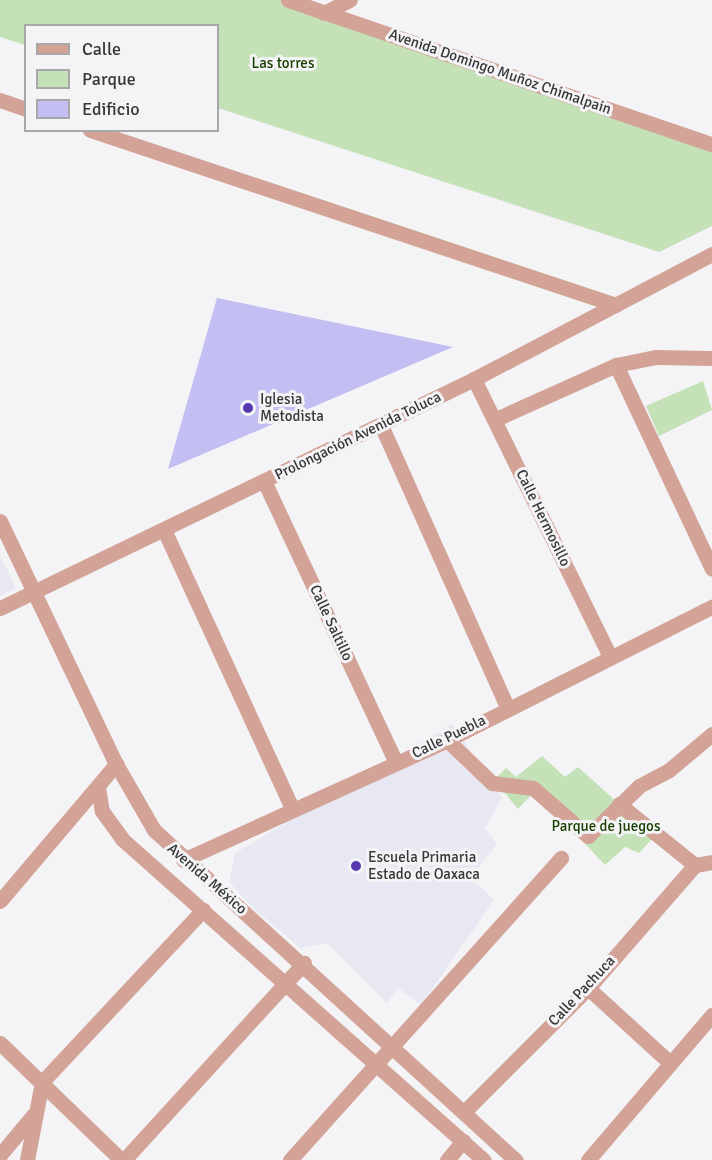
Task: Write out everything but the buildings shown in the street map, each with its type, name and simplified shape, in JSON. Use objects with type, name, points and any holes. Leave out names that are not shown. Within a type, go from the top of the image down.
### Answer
[{"type":"street","name":"Avenida Domingo Muñoz Chimalpain","points":[[288,0],[712,144]]},
{"type":"street","points":[[324,13],[350,0]]},
{"type":"street","points":[[0,100],[24,108]]},
{"type":"street","points":[[96,132],[616,305]]},
{"type":"street","name":"Prolongación Avenida Toluca","points":[[0,608],[265,483],[474,379],[712,254]]},
{"type":"street","points":[[496,419],[616,365],[656,357],[712,358]]},
{"type":"street","points":[[616,365],[712,569]]},
{"type":"street","name":"Calle Hermosillo","points":[[474,379],[496,419],[610,657]]},
{"type":"street","points":[[381,424],[507,707]]},
{"type":"street","name":"Calle Saltillo","points":[[265,483],[396,763]]},
{"type":"street","name":"Avenida México","points":[[0,521],[30,592],[116,764],[154,830],[183,860],[304,963],[516,1160]]},
{"type":"street","points":[[165,532],[293,810]]},
{"type":"street","name":"Calle Puebla","points":[[183,860],[447,740],[507,707],[711,609]]},
{"type":"street","points":[[447,740],[492,783],[532,788],[585,835],[592,834],[619,804],[712,734]]},
{"type":"street","points":[[0,901],[116,764]]},
{"type":"street","name":"Avenida México","points":[[98,787],[102,811],[117,832],[484,1160]]},
{"type":"street","points":[[619,804],[695,865],[712,862]]},
{"type":"street","points":[[290,1160],[390,1044],[561,858]]},
{"type":"street","name":"Calle Pachuca","points":[[464,1112],[588,988],[695,865]]},
{"type":"street","points":[[27,1160],[34,1114],[42,1082],[203,910]]},
{"type":"street","points":[[0,1043],[123,1160],[304,963]]},
{"type":"street","points":[[588,988],[670,1063]]},
{"type":"street","points":[[588,1160],[712,1015]]},
{"type":"street","points":[[0,1155],[34,1114]]},
{"type":"street","points":[[447,1160],[464,1141]]},
{"type":"shaded area","points":[[0,555],[16,588],[0,596]]},
{"type":"shaded area","name":"Escuela Primaria Estado de Oaxaca","points":[[452,724],[502,798],[485,828],[497,844],[471,878],[494,900],[421,1005],[398,988],[387,1003],[327,943],[300,948],[254,909],[229,882],[235,853]]},
{"type":"green space","name":"Las torres","points":[[0,0],[289,0],[712,146],[712,226],[659,252],[219,108],[219,24],[24,24],[24,45],[0,37]]},
{"type":"green space","points":[[703,381],[712,410],[659,436],[646,406]]},
{"type":"green space","name":"Parque de juegos","points":[[542,756],[565,777],[578,767],[655,836],[639,853],[625,847],[605,865],[535,791],[518,809],[494,780],[506,768],[516,777]]},
{"type":"place","name":"Iglesia Metodista","points":[[248,408]]},
{"type":"place","name":"Escuela Primaria Estado de Oaxaca","points":[[356,866]]}]
